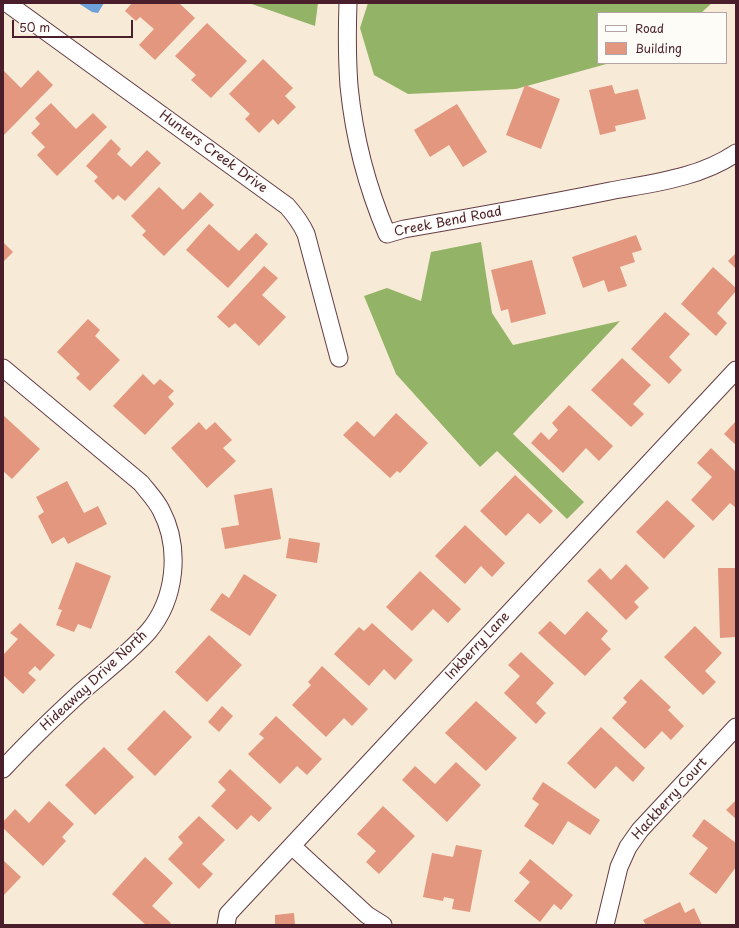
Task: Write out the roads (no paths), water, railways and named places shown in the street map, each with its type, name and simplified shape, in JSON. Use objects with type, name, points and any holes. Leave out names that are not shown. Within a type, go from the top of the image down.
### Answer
[{"type":"street","name":"Hunters Creek Drive","points":[[7,3],[286,206],[294,214],[306,234],[339,358]]},
{"type":"street","name":"Creek Bend Road","points":[[348,3],[347,44],[349,86],[355,127],[364,168],[376,208],[387,234],[404,229],[582,197],[679,177],[699,172],[727,159],[736,153]]},
{"type":"street","name":"Hideaway Drive North","points":[[3,368],[141,483],[154,499],[167,523],[173,551],[173,565],[169,593],[157,619],[148,631],[139,641],[79,694],[3,769]]},
{"type":"street","name":"Inkberry Lane","points":[[226,925],[228,914],[736,370]]},
{"type":"street","name":"Hackberry Court","points":[[605,925],[619,867],[628,847],[640,830],[736,727]]},
{"type":"street","points":[[292,846],[368,915],[383,925]]},
{"type":"water","points":[[78,3],[104,3],[98,13],[92,12]]}]
